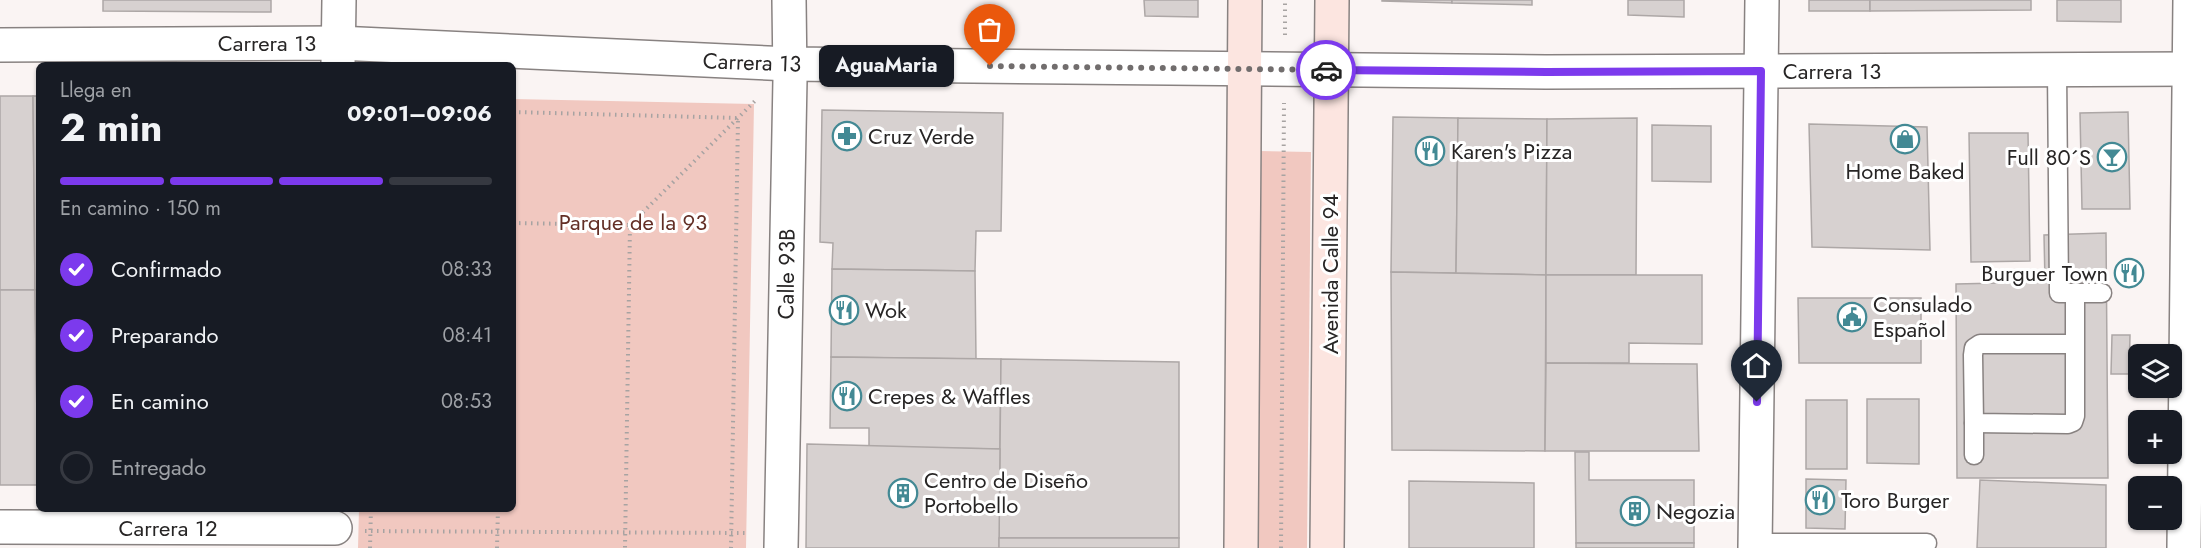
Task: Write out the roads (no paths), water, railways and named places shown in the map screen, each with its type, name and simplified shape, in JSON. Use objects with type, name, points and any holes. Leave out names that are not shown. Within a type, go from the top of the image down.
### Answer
[{"type":"main road","points":[[1241,548],[1245,0]]},
{"type":"main road","name":"Avenida Calle 94","points":[[1328,548],[1332,0]]},
{"type":"street","points":[[338,54],[339,0]]},
{"type":"street","name":"Calle 93B","points":[[782,540],[790,64],[789,0]]},
{"type":"street","points":[[1755,546],[1762,0]]},
{"type":"street","points":[[2184,548],[2190,0]]},
{"type":"street","name":"Carrera 13","points":[[0,45],[790,64],[1331,70],[1546,72],[2189,69]]},
{"type":"street","name":"Carrera 12","points":[[0,527],[335,528]]},
{"type":"lane","points":[[2057,70],[2059,293],[2102,293]]},
{"type":"lane","points":[[1974,423],[2071,423],[2075,416],[2075,293]]},
{"type":"lane","points":[[1974,455],[1974,348],[1980,344],[2075,344]]},
{"type":"lane","points":[[1755,546],[1927,543]]},
{"type":"place","name":"AguaMaria","points":[[990,66]]},
{"type":"place","name":"Cruz Verde","points":[[847,136]]},
{"type":"place","name":"Home Baked","points":[[1905,139]]},
{"type":"place","name":"Karen's Pizza","points":[[1430,151]]},
{"type":"place","name":"Full 80´S","points":[[2112,157]]},
{"type":"place","name":"Burguer Town","points":[[2129,273]]},
{"type":"place","name":"Wok","points":[[844,310]]},
{"type":"place","name":"Consulado Español","points":[[1852,317]]},
{"type":"place","name":"Crepes & Waffles","points":[[847,396]]},
{"type":"place","name":"Centro de Diseño Portobello","points":[[903,493]]},
{"type":"place","name":"Toro Burger","points":[[1820,500]]},
{"type":"place","name":"Negozia","points":[[1635,511]]},
{"type":"park label","name":"Parque de la 93","points":[[633,222]]}]
